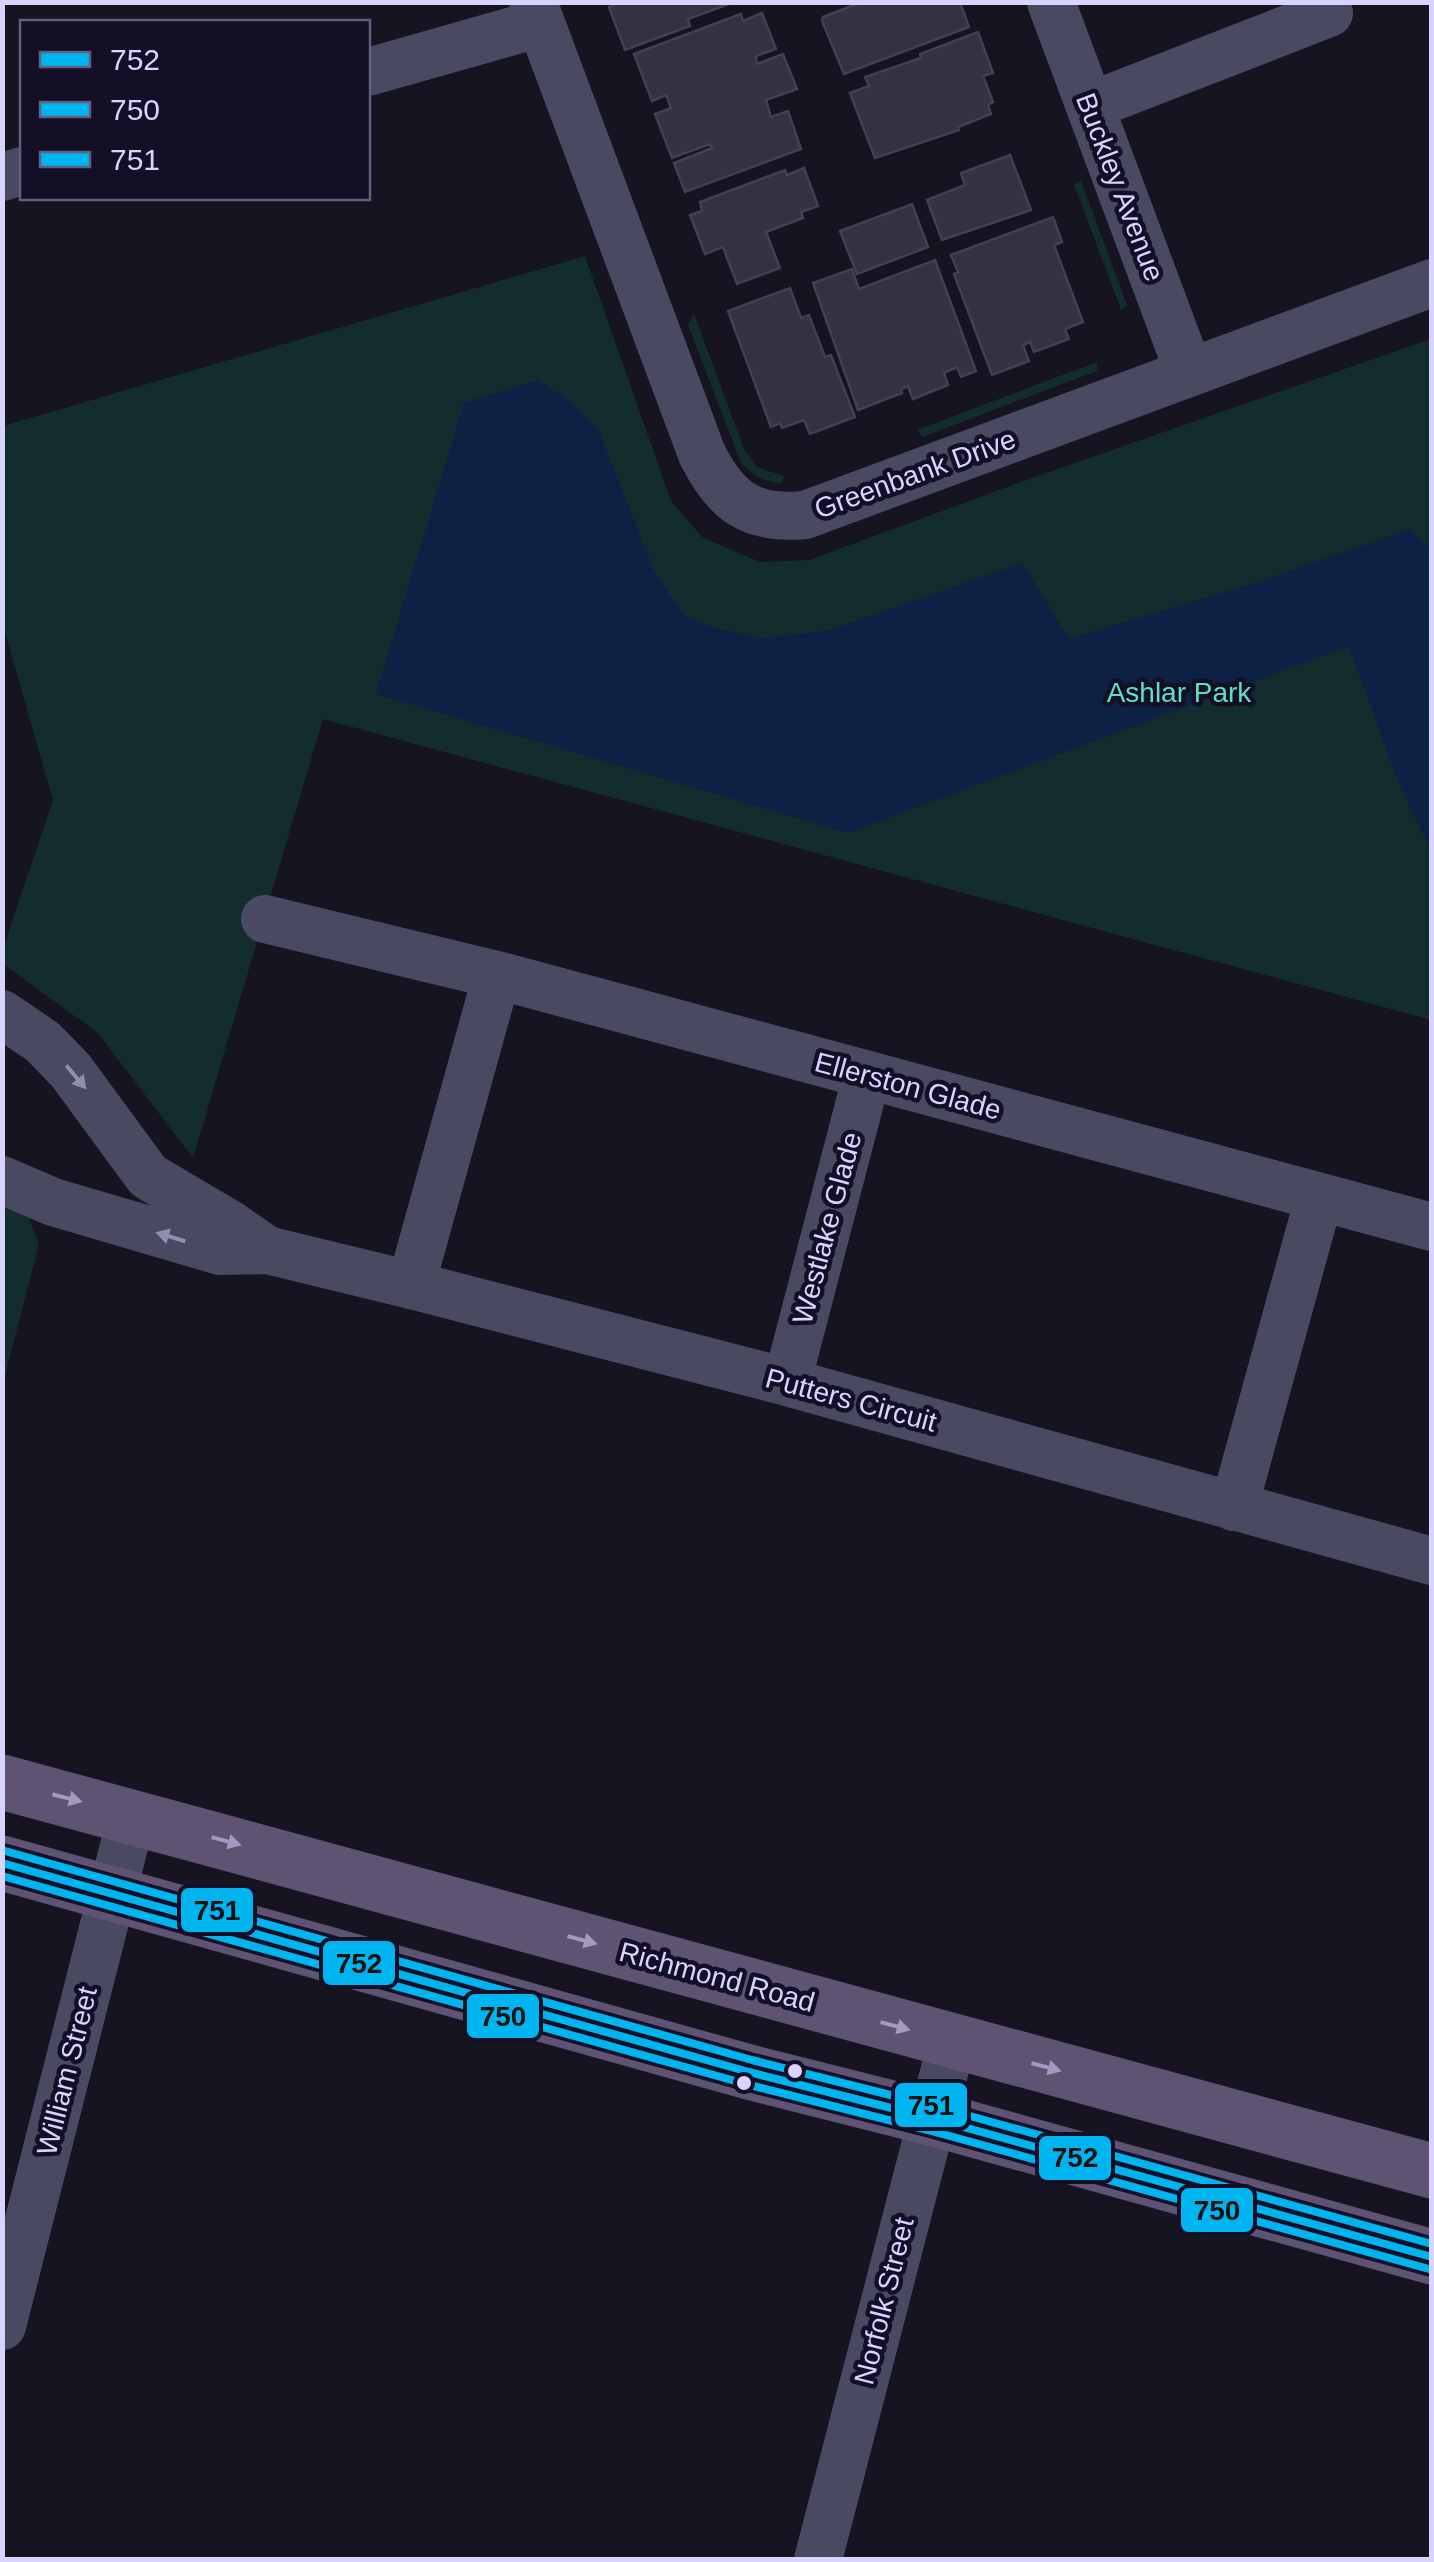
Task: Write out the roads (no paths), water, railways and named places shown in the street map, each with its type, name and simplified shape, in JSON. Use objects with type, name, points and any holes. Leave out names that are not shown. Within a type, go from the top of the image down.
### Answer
[{"type":"main road","name":"Richmond Road","points":[[2,1782],[1432,2170]]},
{"type":"main road","points":[[2,1863],[749,2072],[931,2118],[1432,2257]]},
{"type":"street","name":"Buckley Avenue","points":[[1051,2],[1190,372]]},
{"type":"street","points":[[1090,106],[1330,14],[1326,2]]},
{"type":"street","points":[[370,71],[537,13]]},
{"type":"street","name":"Greenbank Drive","points":[[537,13],[702,454],[712,473],[740,505],[760,513],[805,515],[1432,283]]},
{"type":"street","name":"Ellerston Glade","points":[[265,918],[496,975],[1432,1227]]},
{"type":"street","points":[[411,1285],[496,975]]},
{"type":"street","name":"Putters Circuit","points":[[2,1014],[43,1042],[71,1071],[148,1176],[266,1250]]},
{"type":"street","name":"Westlake Glade","points":[[787,1382],[867,1076]]},
{"type":"street","name":"Putters Circuit","points":[[2,1180],[53,1202],[220,1252],[266,1250],[411,1285],[787,1382],[1432,1561]]},
{"type":"street","points":[[1234,1507],[1319,1198]]},
{"type":"street","name":"William Street","points":[[2,2326],[132,1815]]},
{"type":"street","name":"Norfolk Street","points":[[818,2560],[952,2042]]},
{"type":"water","points":[[538,380],[564,397],[598,429],[653,569],[683,615],[712,627],[760,638],[827,631],[1022,563],[1069,639],[1255,583],[1410,529],[1431,550],[1431,851],[1398,781],[1349,646],[848,833],[376,694],[464,403]]},
{"type":"park label","name":"Ashlar Park","points":[[1179,692]]}]
